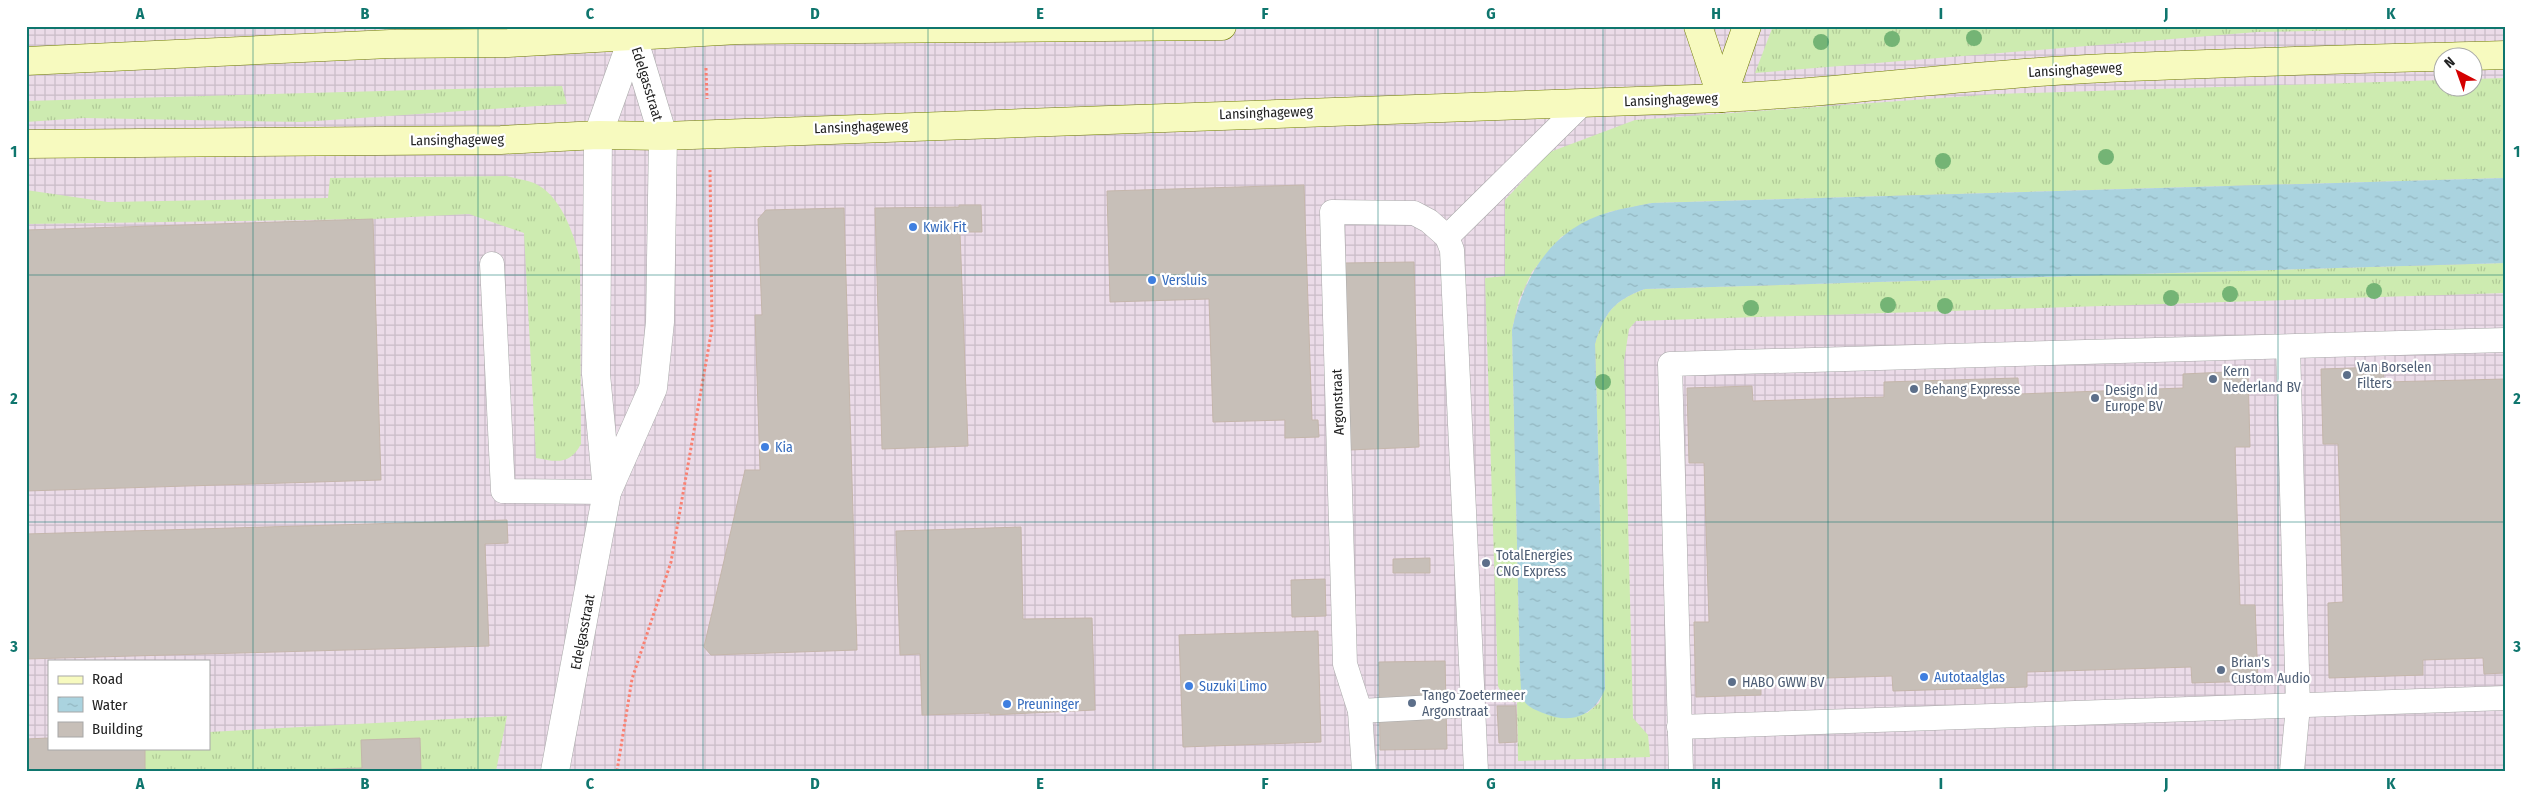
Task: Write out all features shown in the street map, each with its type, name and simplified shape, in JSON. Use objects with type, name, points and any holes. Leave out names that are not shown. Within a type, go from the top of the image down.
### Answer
[{"type":"street","points":[[26,61],[390,44],[508,43],[738,30],[1222,26]]},
{"type":"street","points":[[1698,26],[1722,98]]},
{"type":"street","points":[[1722,98],[1747,26]]},
{"type":"street","name":"Edelgasstraat","points":[[607,492],[596,374],[598,135],[633,37]]},
{"type":"street","name":"Edelgasstraat","points":[[555,771],[607,492],[653,388],[660,322],[663,136],[633,37]]},
{"type":"street","name":"Lansinghageweg","points":[[26,144],[501,140],[598,135],[663,136],[1583,103],[1794,95],[1953,78],[2087,69],[2505,55]]},
{"type":"lane","points":[[1476,771],[1452,250],[1447,237],[1583,103]]},
{"type":"lane","name":"Argonstraat","points":[[1364,771],[1360,711],[1346,664],[1332,212],[1414,213],[1428,221],[1447,237]]},
{"type":"lane","points":[[492,264],[503,491],[607,492]]},
{"type":"lane","points":[[1681,771],[1670,364],[2505,340]]},
{"type":"lane","points":[[2288,346],[2298,706],[2292,771]]},
{"type":"lane","points":[[1679,727],[2505,698]]},
{"type":"lane","points":[[1360,711],[1472,705]]},
{"type":"shaded area","points":[[26,26],[2505,26],[2505,771],[26,771]]},
{"type":"green space","points":[[1773,26],[2505,27],[2257,32],[1755,73]]},
{"type":"green space","points":[[2505,78],[2505,178],[1652,203],[1609,212],[1561,237],[1532,272],[1519,300],[1512,330],[1520,671],[1523,699],[1587,713],[1599,703],[1605,689],[1595,344],[1602,324],[1612,309],[1634,293],[1645,289],[2505,263],[2505,293],[1636,321],[1629,329],[1624,361],[1633,718],[1648,735],[1650,757],[1518,761],[1517,702],[1505,701],[1498,686],[1485,278],[1505,276],[1505,200],[1550,152],[1635,120],[1997,94],[2434,80],[2434,98],[2484,98],[2484,79]]},
{"type":"green space","points":[[562,86],[567,104],[301,122],[84,118],[26,122],[26,101]]},
{"type":"green space","points":[[507,176],[534,183],[552,196],[570,227],[580,260],[581,444],[572,456],[557,461],[536,458],[524,233],[469,214],[373,219],[26,224],[26,190],[108,202],[328,198],[330,178]]},
{"type":"green space","points":[[507,716],[496,771],[145,771],[145,750],[210,750],[210,732]]},
{"type":"water","points":[[2505,178],[2505,263],[1645,289],[1634,293],[1612,309],[1602,324],[1595,344],[1605,689],[1595,706],[1588,712],[1572,718],[1553,717],[1530,707],[1524,701],[1521,691],[1520,671],[1512,330],[1524,291],[1544,256],[1572,229],[1590,219],[1652,203]]},
{"type":"building","points":[[1304,185],[1312,420],[1318,420],[1319,437],[1285,438],[1285,420],[1213,422],[1209,299],[1110,302],[1107,191]]},
{"type":"building","points":[[959,205],[981,205],[982,232],[960,232],[968,446],[882,449],[875,208],[959,207]]},
{"type":"building","points":[[844,208],[857,650],[711,655],[704,647],[745,470],[760,470],[755,315],[762,315],[758,219],[766,210]]},
{"type":"building","points":[[373,219],[381,480],[26,491],[26,230]]},
{"type":"building","points":[[1414,262],[1419,447],[1350,450],[1344,263]]},
{"type":"building","points":[[2383,367],[2384,382],[2505,379],[2505,673],[2484,674],[2483,658],[2423,660],[2423,675],[2329,678],[2328,603],[2343,602],[2338,444],[2323,444],[2321,369]]},
{"type":"building","points":[[2248,371],[2250,447],[2235,447],[2240,605],[2255,605],[2258,681],[2192,683],[2191,667],[2027,672],[2027,687],[1893,691],[1892,676],[1761,680],[1761,695],[1696,697],[1694,622],[1709,622],[1704,463],[1689,463],[1687,388],[1752,386],[1753,401],[1884,397],[1884,382],[2018,378],[2019,394],[2183,388],[2183,374]]},
{"type":"building","points":[[507,520],[508,543],[485,544],[489,646],[26,659],[26,534]]},
{"type":"building","points":[[1021,527],[1023,619],[1092,618],[1095,710],[990,715],[990,713],[922,715],[920,654],[900,655],[896,531]]},
{"type":"building","points":[[1430,558],[1430,573],[1393,573],[1393,559]]},
{"type":"building","points":[[1325,579],[1326,616],[1292,617],[1291,580]]},
{"type":"building","points":[[1318,631],[1321,742],[1183,747],[1179,635]]},
{"type":"building","points":[[1445,661],[1447,749],[1380,750],[1379,662]]},
{"type":"building","points":[[1497,706],[1516,706],[1517,742],[1499,743]]},
{"type":"building","points":[[48,738],[48,750],[145,750],[145,771],[26,771],[26,739]]},
{"type":"building","points":[[420,738],[421,771],[271,771],[362,768],[361,740]]},
{"type":"place","name":"Kwik Fit","points":[[913,227]]},
{"type":"place","name":"Versluis","points":[[1152,280]]},
{"type":"place","name":"Van Borselen Filters","points":[[2347,375]]},
{"type":"place","name":"Kern Nederland BV","points":[[2213,379]]},
{"type":"place","name":"Behang Expresse","points":[[1914,389]]},
{"type":"place","name":"Design id Europe BV","points":[[2095,398]]},
{"type":"place","name":"Kia","points":[[765,447]]},
{"type":"place","name":"TotalEnergies CNG Express","points":[[1486,563]]},
{"type":"place","name":"Brian's Custom Audio","points":[[2221,670]]},
{"type":"place","name":"Autotaalglas","points":[[1924,677]]},
{"type":"place","name":"HABO GWW BV","points":[[1732,682]]},
{"type":"place","name":"Suzuki Limo","points":[[1189,686]]},
{"type":"place","name":"Tango Zoetermeer Argonstraat","points":[[1412,703]]},
{"type":"place","name":"Preuninger","points":[[1007,704]]}]
